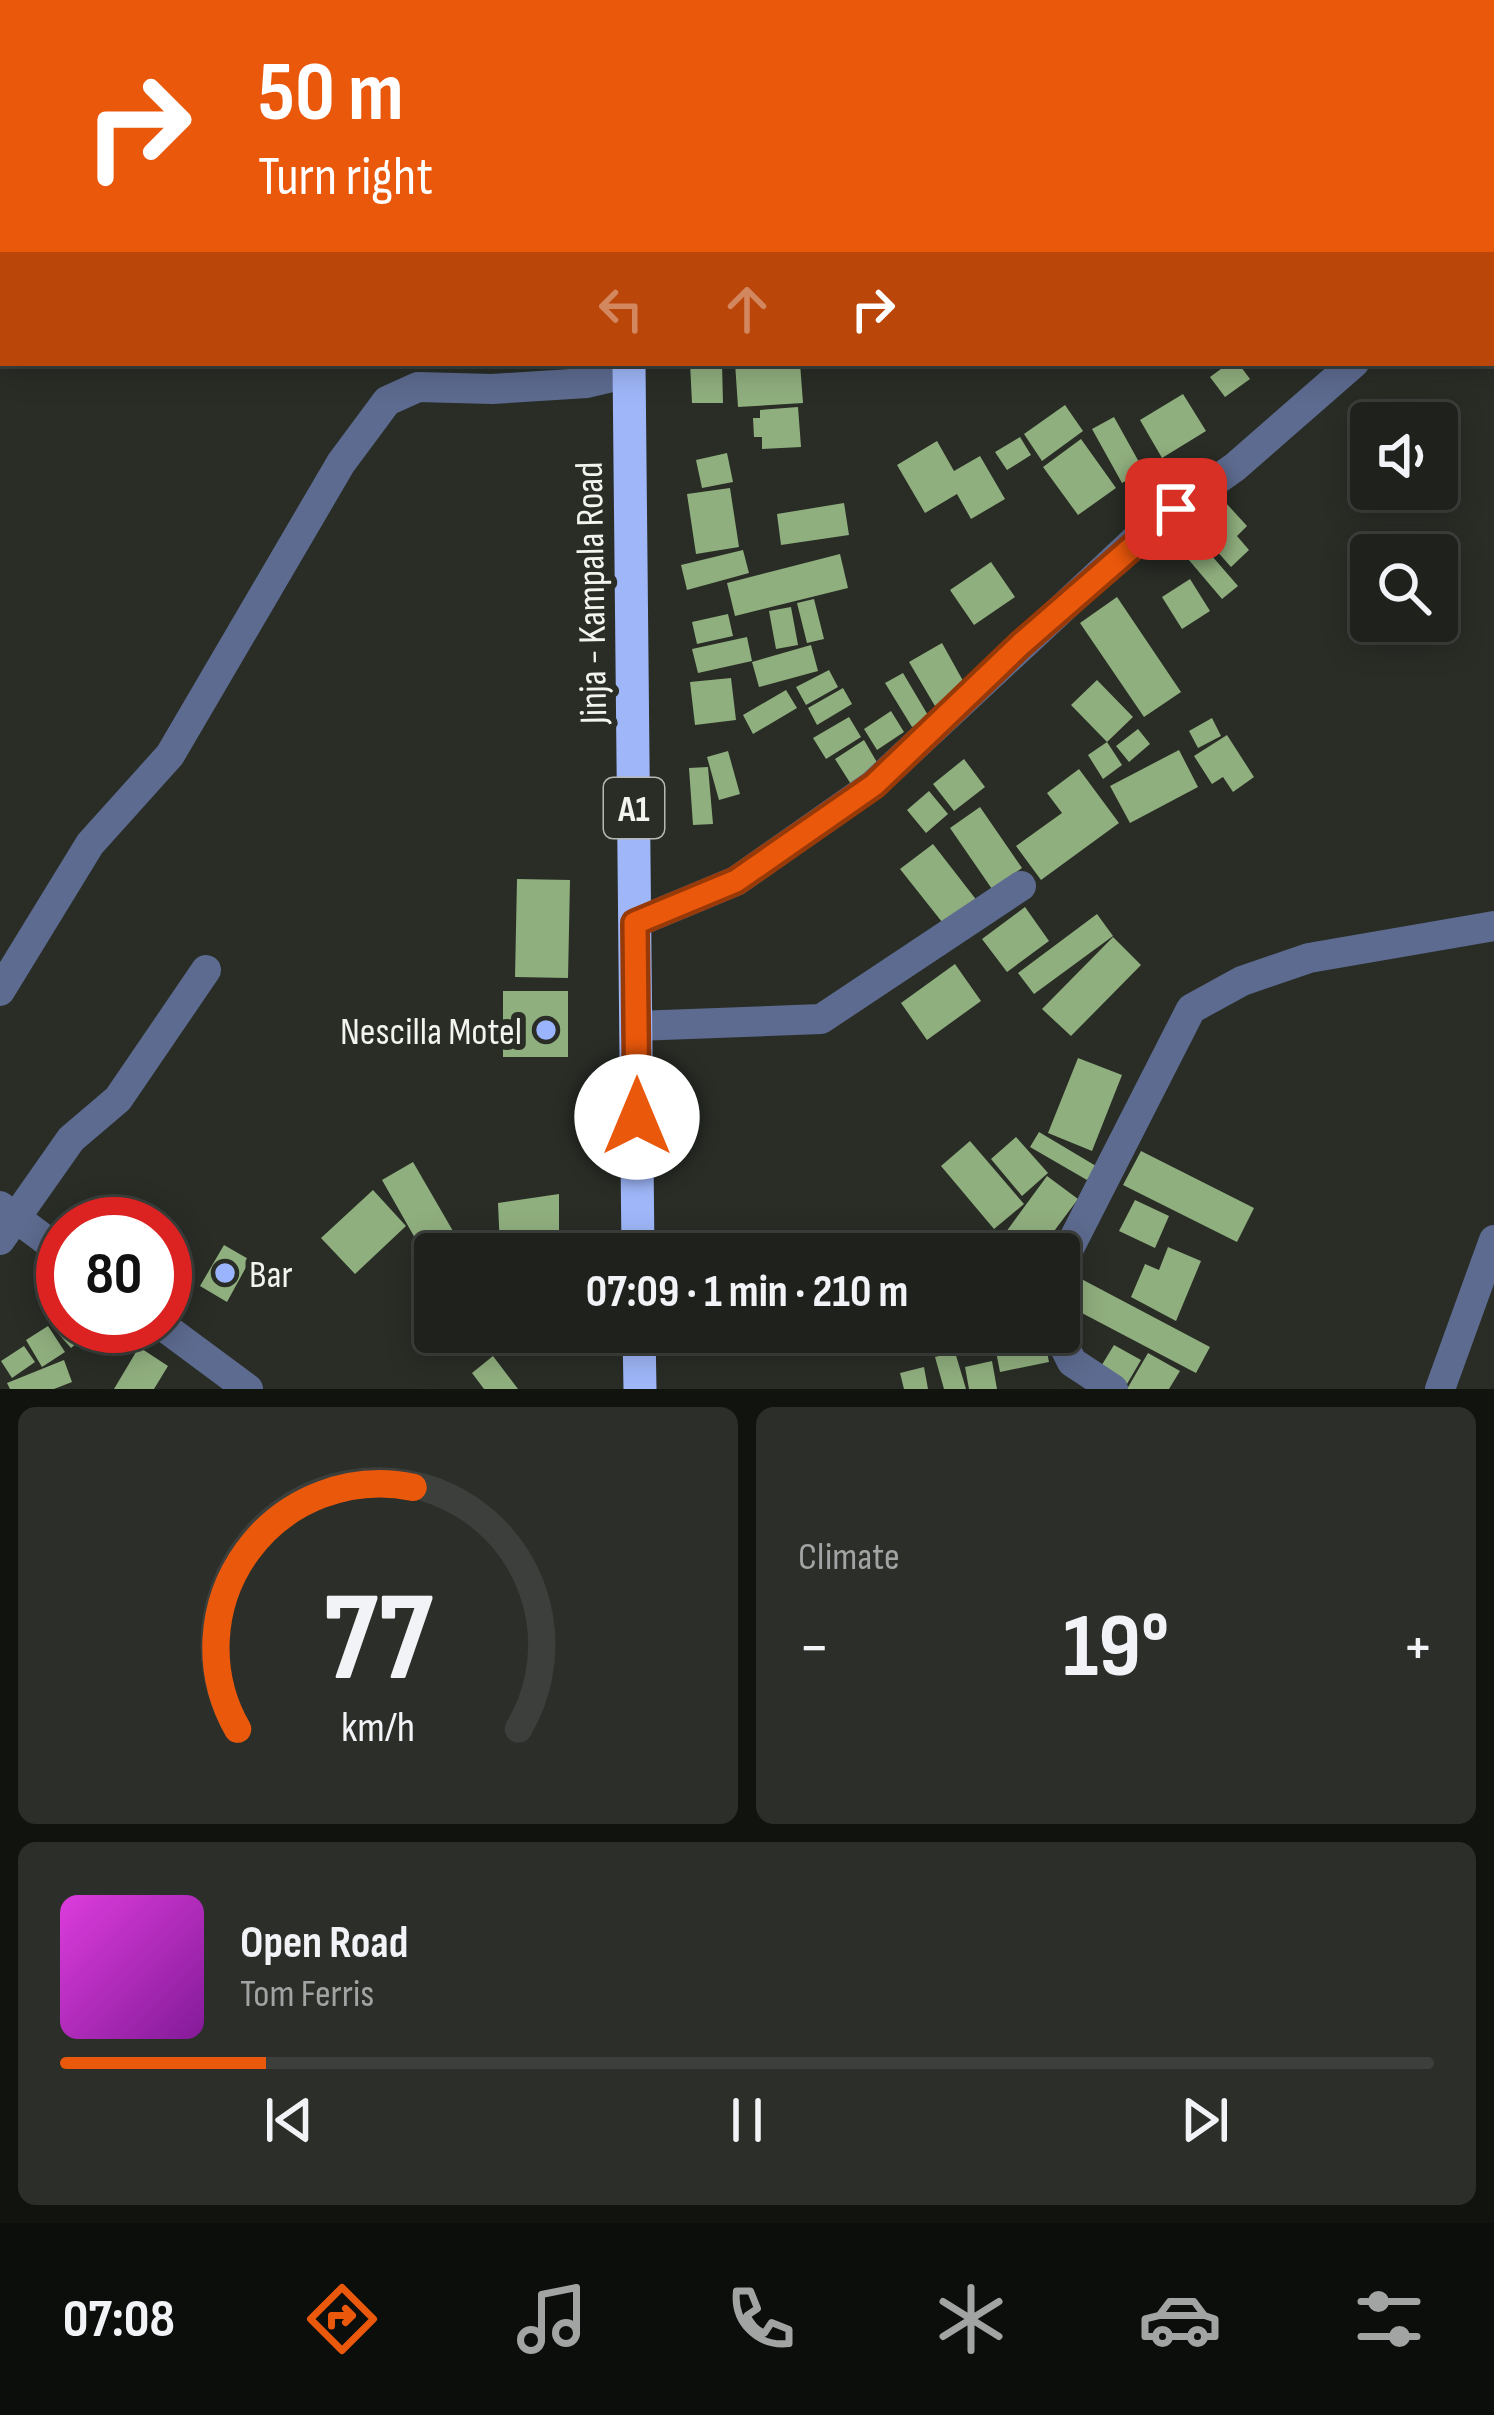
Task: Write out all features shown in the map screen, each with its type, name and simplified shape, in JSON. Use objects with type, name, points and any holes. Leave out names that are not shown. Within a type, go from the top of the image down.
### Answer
[{"type":"highway","name":"Jinja - Kampala Road","points":[[629,368],[638,1233]]},
{"type":"highway","points":[[639,1353],[640,1389]]},
{"type":"street","points":[[635,923],[736,881],[874,785],[1146,530],[1262,445],[1351,366]]},
{"type":"street","points":[[0,991],[90,844],[170,755],[341,463],[387,401],[418,387],[492,389],[587,383],[629,368]]},
{"type":"street","points":[[636,1025],[821,1019],[1022,886]]},
{"type":"street","points":[[1077,1233],[1191,1010],[1242,981],[1309,958],[1494,926]]},
{"type":"street","points":[[36,1238],[5,1221],[71,1139],[118,1099],[206,970]]},
{"type":"street","points":[[1440,1389],[1494,1240]]},
{"type":"street","points":[[192,1347],[248,1389]]},
{"type":"street","points":[[1068,1353],[1072,1362],[1113,1389]]},
{"type":"building","points":[[690,366],[722,366],[723,403],[692,403]]},
{"type":"building","points":[[735,366],[800,366],[803,403],[738,407]]},
{"type":"building","points":[[1225,366],[1240,366],[1250,379],[1225,397],[1210,377]]},
{"type":"building","points":[[1183,394],[1206,431],[1162,458],[1140,420]]},
{"type":"building","points":[[1065,405],[1083,431],[1042,461],[1024,434]]},
{"type":"building","points":[[798,407],[801,447],[762,449],[762,437],[754,437],[753,418],[760,418],[760,410]]},
{"type":"building","points":[[1114,417],[1144,471],[1122,483],[1092,429]]},
{"type":"building","points":[[1020,437],[1031,455],[1007,470],[995,452]]},
{"type":"building","points":[[1081,439],[1116,488],[1078,515],[1043,467]]},
{"type":"building","points":[[937,441],[954,471],[980,456],[1005,499],[971,519],[957,494],[925,513],[897,465]]},
{"type":"building","points":[[727,453],[733,482],[702,488],[696,460]]},
{"type":"building","points":[[730,488],[739,547],[696,554],[687,494]]},
{"type":"building","points":[[844,503],[849,535],[781,545],[777,514]]},
{"type":"building","points":[[1226,503],[1247,526],[1237,536],[1249,550],[1231,567],[1199,531]]},
{"type":"building","points":[[1192,533],[1238,586],[1222,599],[1177,546]]},
{"type":"building","points":[[743,550],[749,573],[687,590],[681,565]]},
{"type":"building","points":[[840,554],[848,588],[735,616],[727,583]]},
{"type":"building","points":[[991,562],[1015,597],[974,625],[950,590]]},
{"type":"building","points":[[1190,579],[1210,611],[1182,629],[1162,597]]},
{"type":"building","points":[[1117,597],[1181,692],[1144,717],[1080,623]]},
{"type":"building","points":[[814,599],[824,639],[807,643],[797,603]]},
{"type":"building","points":[[791,607],[798,645],[776,649],[769,611]]},
{"type":"building","points":[[728,614],[733,636],[697,644],[692,622]]},
{"type":"building","points":[[747,637],[752,661],[698,673],[692,649]]},
{"type":"building","points":[[942,643],[967,688],[935,706],[909,662]]},
{"type":"building","points":[[811,645],[818,671],[759,687],[752,662]]},
{"type":"building","points":[[829,670],[838,687],[806,705],[796,687]]},
{"type":"building","points":[[903,673],[929,717],[912,727],[885,683]]},
{"type":"building","points":[[731,678],[736,720],[695,725],[690,682]]},
{"type":"building","points":[[1097,680],[1133,717],[1107,742],[1071,705]]},
{"type":"building","points":[[843,688],[852,704],[817,725],[808,708]]},
{"type":"building","points":[[786,690],[797,708],[753,734],[743,715]]},
{"type":"building","points":[[891,711],[904,732],[877,750],[864,729]]},
{"type":"building","points":[[849,717],[861,737],[826,759],[813,738]]},
{"type":"building","points":[[1212,718],[1221,736],[1198,748],[1189,731]]},
{"type":"building","points":[[1138,729],[1150,744],[1129,762],[1116,746]]},
{"type":"building","points":[[1227,735],[1254,777],[1233,792],[1223,777],[1212,784],[1194,756]]},
{"type":"building","points":[[864,740],[882,771],[854,789],[835,759]]},
{"type":"building","points":[[1107,742],[1122,765],[1103,779],[1088,755]]},
{"type":"building","points":[[1179,750],[1198,787],[1130,823],[1110,786]]},
{"type":"building","points":[[728,751],[740,794],[719,800],[707,757]]},
{"type":"building","points":[[964,759],[985,787],[954,811],[933,784]]},
{"type":"building","points":[[708,767],[713,824],[693,825],[689,768]]},
{"type":"building","points":[[1079,769],[1119,823],[1041,880],[1016,846],[1062,813],[1047,793]]},
{"type":"building","points":[[929,791],[948,814],[926,833],[907,810]]},
{"type":"building","points":[[980,807],[1022,868],[992,889],[950,828]]},
{"type":"building","points":[[933,844],[978,902],[946,927],[900,869]]},
{"type":"building","points":[[517,879],[570,880],[568,978],[515,977]]},
{"type":"building","points":[[1025,907],[1049,941],[1007,972],[982,939]]},
{"type":"building","points":[[1097,914],[1113,936],[1034,994],[1018,973]]},
{"type":"building","points":[[1113,937],[1141,965],[1071,1036],[1042,1009]]},
{"type":"building","points":[[955,964],[981,1001],[927,1040],[901,1003]]},
{"type":"building","points":[[503,991],[568,991],[568,1057],[503,1057]]},
{"type":"building","points":[[1078,1058],[1122,1075],[1092,1151],[1048,1133]]},
{"type":"building","points":[[1039,1132],[1096,1166],[1087,1180],[1030,1147]]},
{"type":"building","points":[[1016,1137],[1048,1173],[1022,1196],[991,1159]]},
{"type":"building","points":[[970,1141],[1024,1204],[994,1229],[941,1166]]},
{"type":"building","points":[[1141,1151],[1254,1208],[1237,1242],[1123,1185]]},
{"type":"building","points":[[413,1162],[454,1233],[414,1236],[382,1180]]},
{"type":"building","points":[[1047,1176],[1078,1199],[1053,1233],[1006,1232]]},
{"type":"building","points":[[373,1190],[406,1226],[355,1274],[321,1238]]},
{"type":"building","points":[[559,1194],[559,1233],[499,1233],[498,1203]]},
{"type":"building","points":[[1135,1200],[1169,1216],[1155,1248],[1119,1231]]},
{"type":"building","name":"Bar","points":[[224,1245],[250,1260],[227,1302],[200,1286]]},
{"type":"building","points":[[1168,1247],[1201,1261],[1176,1321],[1131,1297],[1145,1264],[1159,1270]]},
{"type":"building","points":[[1080,1278],[1210,1347],[1196,1373],[1080,1312]]},
{"type":"building","points":[[36,1334],[36,1353],[63,1353],[42,1367],[26,1340]]},
{"type":"building","points":[[1114,1345],[1141,1360],[1127,1384],[1100,1368]]},
{"type":"building","points":[[24,1346],[35,1362],[12,1378],[1,1361]]},
{"type":"building","points":[[135,1353],[148,1353],[168,1366],[154,1389],[114,1389]]},
{"type":"building","points":[[955,1353],[966,1389],[944,1389],[935,1357]]},
{"type":"building","points":[[996,1353],[1047,1353],[1049,1362],[1000,1372]]},
{"type":"building","points":[[1148,1353],[1180,1371],[1169,1389],[1127,1389]]},
{"type":"building","points":[[493,1356],[518,1389],[484,1389],[472,1373]]},
{"type":"building","points":[[64,1360],[72,1382],[54,1389],[10,1389],[7,1383]]},
{"type":"building","points":[[992,1361],[997,1389],[969,1389],[965,1367]]},
{"type":"building","points":[[924,1367],[928,1389],[904,1389],[900,1373]]},
{"type":"place","name":"Nescilla Motel","points":[[546,1030]]},
{"type":"place","name":"Bar","points":[[225,1273]]},
{"type":"route","points":[[637,1117],[635,923],[736,881],[774,850],[874,785],[958,701],[1146,530],[1176,509]]}]
